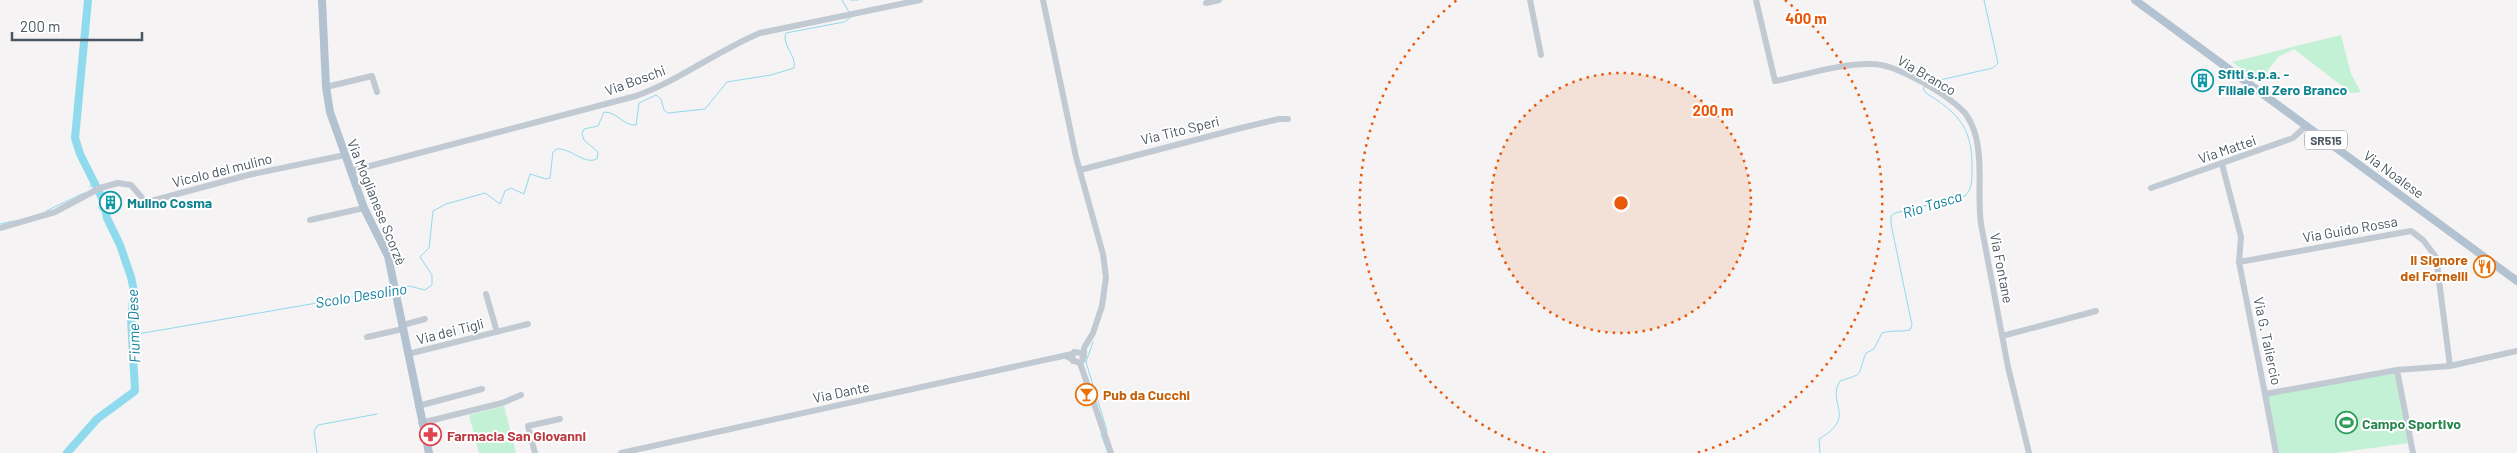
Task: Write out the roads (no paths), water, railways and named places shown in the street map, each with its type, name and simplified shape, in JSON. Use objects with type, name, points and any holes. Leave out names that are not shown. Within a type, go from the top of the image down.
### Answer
[{"type":"main road","name":"Via Moglianese Scorzè","points":[[322,0],[326,86],[330,112],[364,208],[388,256],[421,423],[429,453]]},
{"type":"main road","name":"Via Noalese","points":[[2136,0],[2517,280]]},
{"type":"street","name":"Via Boschi","points":[[351,171],[636,96],[670,82],[737,42],[760,33],[920,0]]},
{"type":"street","points":[[1043,0],[1080,170],[1100,240],[1106,277],[1102,306],[1093,333],[1084,348],[1074,357]]},
{"type":"street","points":[[1206,3],[1218,0]]},
{"type":"street","points":[[1530,0],[1541,55]]},
{"type":"street","name":"Via Branco","points":[[1756,0],[1775,81],[1871,64],[1885,66],[1921,82],[1960,108],[1970,121],[1976,136],[1979,156],[1978,204]]},
{"type":"street","points":[[326,86],[372,76],[377,92]]},
{"type":"street","name":"Via Tito Speri","points":[[1080,170],[1241,128],[1279,119],[1288,120]]},
{"type":"street","name":"Via Mattei","points":[[2151,188],[2293,138],[2307,125]]},
{"type":"street","name":"Vicolo del mulino","points":[[0,228],[55,212],[98,189],[118,183],[125,183],[134,188],[144,200],[151,201],[248,175],[345,155]]},
{"type":"street","name":"Via G. Taliercio","points":[[2222,164],[2240,237],[2239,262],[2265,394],[2398,370],[2450,366],[2517,352]]},
{"type":"street","name":"Via Fontane","points":[[1978,204],[2002,336],[2029,453]]},
{"type":"street","points":[[310,220],[364,208]]},
{"type":"street","name":"Via Guido Rossa","points":[[2239,262],[2411,231],[2427,244],[2436,257],[2450,366]]},
{"type":"street","name":"Via dei Tigli","points":[[486,294],[497,332]]},
{"type":"street","points":[[2002,336],[2096,311]]},
{"type":"street","points":[[367,336],[426,319]]},
{"type":"street","name":"Via dei Tigli","points":[[408,354],[528,324]]},
{"type":"street","points":[[1074,357],[1084,356],[1084,348]]},
{"type":"street","points":[[1074,357],[1111,453]]},
{"type":"street","name":"Via Dante","points":[[621,453],[1074,357]]},
{"type":"street","points":[[2398,370],[2413,453]]},
{"type":"street","points":[[418,406],[482,389]]},
{"type":"street","points":[[2265,394],[2276,453]]},
{"type":"street","points":[[421,423],[502,403],[521,395]]},
{"type":"street","points":[[535,453],[528,426],[560,419]]},
{"type":"waterway","name":"Fiume Dese","points":[[67,453],[97,419],[135,391],[131,318],[134,291],[131,277],[120,245],[107,218],[104,202],[80,154],[75,138],[88,0]]},
{"type":"waterway","name":"Scolo Desolino","points":[[842,0],[849,12]]},
{"type":"waterway","name":"Scolo Desolino","points":[[850,0],[858,0]]},
{"type":"waterway","name":"Rio Tasca","points":[[1927,83],[1993,68],[1998,63],[1984,0]]},
{"type":"waterway","name":"Scolo Desolino","points":[[398,288],[409,286],[425,290],[432,285],[432,275],[420,257],[429,248],[433,211],[446,204],[485,193],[500,204],[505,191],[511,188],[524,194],[530,174],[546,179],[550,178],[553,152],[557,149],[562,149],[587,160],[597,159],[598,152],[584,140],[582,134],[584,129],[598,126],[604,112],[613,114],[631,125],[636,125],[639,103],[656,95],[661,99],[664,110],[668,113],[705,109],[727,82],[771,75],[794,68],[793,59],[785,37],[786,33],[844,22],[850,18]]},
{"type":"waterway","name":"Rio Tasca","points":[[1820,453],[1819,439],[1831,431],[1839,417],[1836,397],[1840,381],[1859,372],[1866,353],[1874,349],[1882,333],[1910,330],[1912,325],[1891,224],[1891,216],[1895,213],[1965,196],[1970,187],[1972,156],[1967,133],[1956,116],[1948,108],[1926,93],[1923,89],[1925,86]]},
{"type":"waterway","name":"Fiume Dese","points":[[90,187],[93,181]]},
{"type":"waterway","points":[[46,211],[84,193]]},
{"type":"waterway","name":"Fiume Dese","points":[[98,207],[107,218]]},
{"type":"waterway","points":[[0,224],[14,221]]},
{"type":"waterway","name":"Scolo Desolino","points":[[132,335],[392,290]]},
{"type":"waterway","points":[[1093,342],[1086,362],[1107,431]]},
{"type":"waterway","points":[[317,453],[314,431],[318,425],[377,414]]},
{"type":"waterway","points":[[1101,434],[1108,453]]},
{"type":"place","name":"Sfiti s.p.a. - Filiale di Zero Branco","points":[[2202,81]]},
{"type":"place","name":"Mulino Cosma","points":[[111,202]]},
{"type":"place","name":"Il Signore dei Fornelli","points":[[2484,267]]},
{"type":"place","name":"Pub da Cucchi","points":[[1087,394]]},
{"type":"place","name":"Campo Sportivo","points":[[2346,423]]},
{"type":"place","name":"Farmacia San Giovanni","points":[[431,435]]}]
